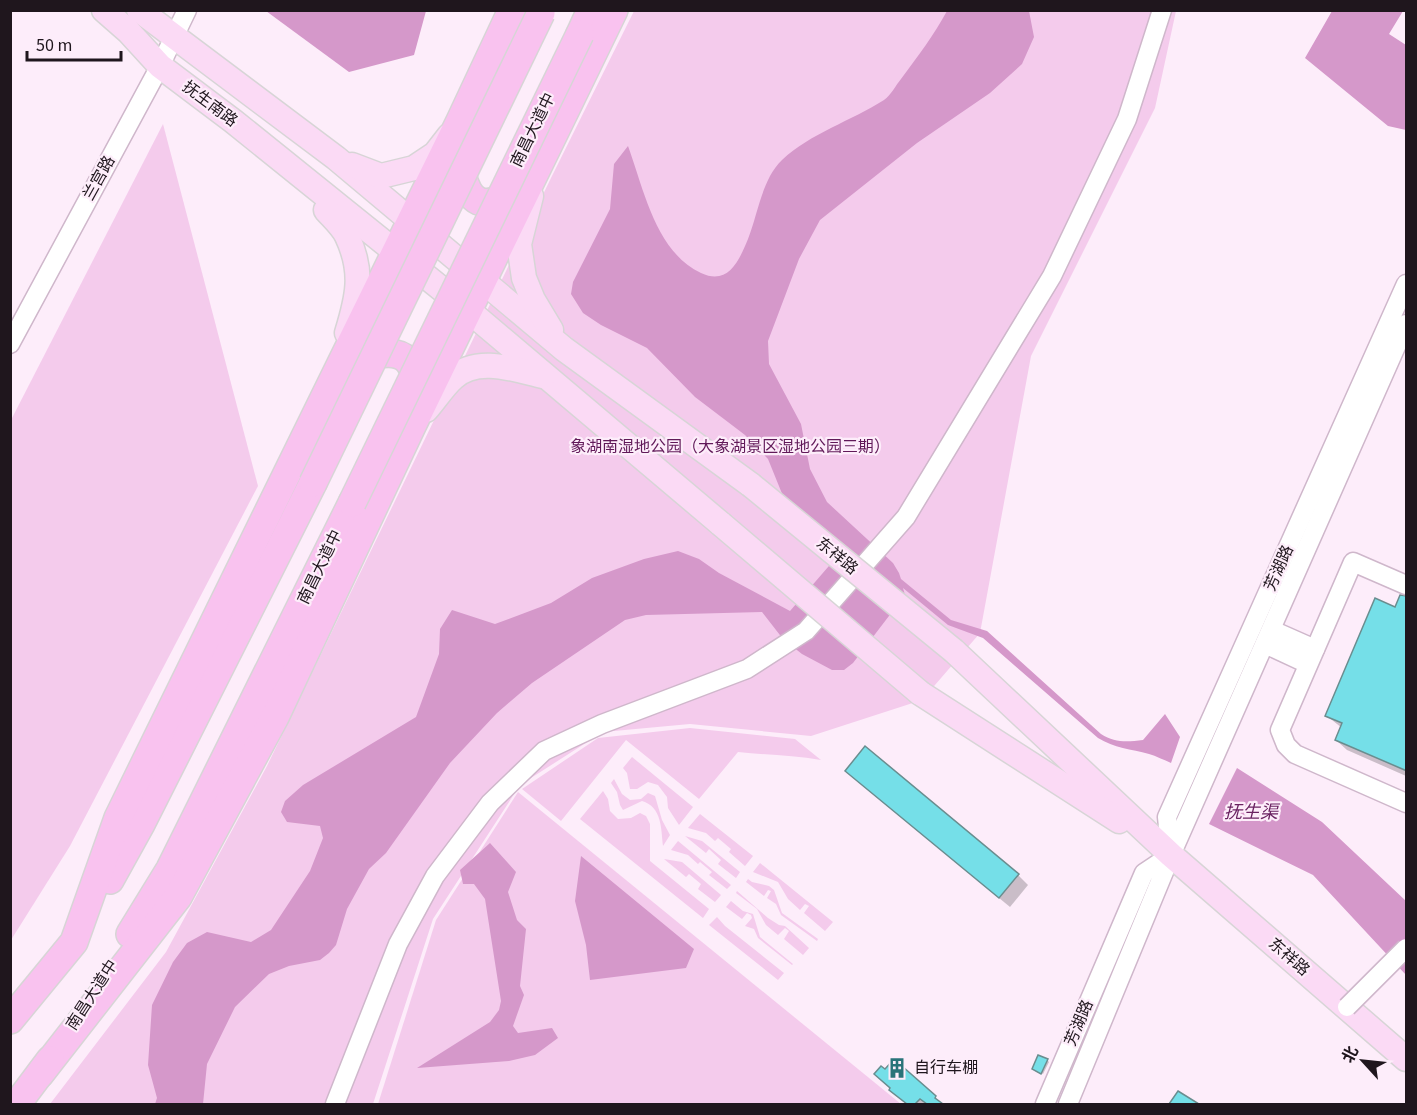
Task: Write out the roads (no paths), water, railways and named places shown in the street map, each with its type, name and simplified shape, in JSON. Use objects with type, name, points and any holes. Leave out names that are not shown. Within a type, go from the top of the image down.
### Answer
[{"type":"highway","points":[[10,1020],[74,942],[118,818],[460,122],[512,10]]},
{"type":"highway","points":[[40,1074],[177,897],[275,717],[411,428],[614,10]]},
{"type":"highway","points":[[10,1040],[74,942],[141,824],[313,483],[542,12]]},
{"type":"highway","name":"南昌大道中","points":[[17,1104],[40,1074],[106,973],[170,869],[352,503],[586,22]]},
{"type":"highway","points":[[460,122],[461,172],[470,195],[479,203],[490,203],[509,196],[537,171]]},
{"type":"highway","points":[[336,374],[362,357],[389,352],[401,354],[412,364],[416,382],[411,428]]},
{"type":"main road","name":"抚生南路","points":[[104,10],[173,38],[336,158]]},
{"type":"main road","name":"抚生南路","points":[[134,21],[160,66],[234,121],[292,170]]},
{"type":"main road","points":[[336,158],[381,176],[414,168],[435,154],[460,122]]},
{"type":"main road","name":"东祥路","points":[[336,158],[564,349],[751,485],[954,651],[1171,855],[1407,1059]]},
{"type":"main road","points":[[292,170],[347,235],[358,270],[358,297],[336,374]]},
{"type":"main road","name":"东祥路","points":[[292,170],[469,311],[920,693],[1171,855]]},
{"type":"main road","points":[[537,171],[519,244],[524,278],[533,300],[564,349]]},
{"type":"main road","points":[[411,428],[455,376],[475,367],[500,366],[548,378]]},
{"type":"street","name":"兰宫路","points":[[10,345],[188,10]]},
{"type":"street","points":[[335,1104],[398,944],[435,876],[489,803],[544,751],[602,724],[747,669],[806,631],[906,517],[1052,276],[1126,119],[1162,10]]},
{"type":"street","name":"芳湖路","points":[[1171,855],[1167,817],[1407,284]]},
{"type":"street","name":"芳湖路","points":[[1068,1104],[1171,855],[1407,324]]},
{"type":"street","points":[[1407,585],[1353,562],[1280,730],[1286,745],[1295,754],[1407,803]]},
{"type":"street","points":[[1269,637],[1312,656]]},
{"type":"street","name":"芳湖路","points":[[1045,1104],[1144,873],[1171,855]]},
{"type":"street","points":[[1347,1007],[1407,948]]},
{"type":"water","points":[[266,11],[426,11],[414,55],[349,72]]},
{"type":"water","points":[[947,11],[1029,11],[1034,37],[1022,64],[990,93],[917,143],[820,220],[799,259],[768,341],[769,364],[801,424],[810,469],[827,502],[893,563],[901,579],[951,620],[987,631],[1106,737],[1121,741],[1143,740],[1165,714],[1180,737],[1171,763],[1098,738],[983,638],[948,625],[903,588],[905,595],[853,663],[844,670],[832,670],[802,654],[783,639],[762,612],[646,615],[625,620],[532,683],[497,713],[450,763],[386,853],[369,869],[347,909],[336,945],[329,953],[320,960],[289,966],[269,974],[235,1007],[207,1064],[203,1104],[155,1104],[157,1098],[148,1065],[152,1005],[173,962],[187,943],[207,932],[251,942],[271,930],[310,871],[323,838],[320,826],[287,822],[281,812],[285,801],[303,785],[416,717],[439,654],[440,629],[452,610],[495,624],[551,603],[592,578],[644,559],[678,551],[699,559],[719,573],[790,611],[841,552],[785,501],[768,459],[745,435],[695,397],[647,348],[601,325],[583,313],[571,294],[573,282],[610,209],[614,164],[628,146],[646,200],[662,235],[673,250],[701,273],[710,276],[725,274],[736,263],[745,247],[761,197],[775,168],[806,142],[887,98],[937,29]]},
{"type":"water","points":[[1332,11],[1403,11],[1389,34],[1406,45],[1406,130],[1388,126],[1305,58]]},
{"type":"water","name":"抚生渠","points":[[1237,768],[1322,822],[1406,901],[1406,975],[1313,875],[1209,824]]},
{"type":"water","points":[[490,843],[516,872],[508,892],[517,920],[526,929],[520,986],[524,995],[513,1026],[518,1033],[552,1028],[558,1038],[535,1055],[509,1061],[417,1068],[490,1022],[499,1010],[501,1001],[485,899],[474,884],[463,884],[460,870]]},
{"type":"water","points":[[581,856],[694,949],[686,968],[590,980],[586,945],[575,901]]},
{"type":"place","name":"自行车棚","points":[[897,1068]]},
{"type":"park label","name":"象湖南湿地公园（大象湖景区湿地公园三期）","points":[[730,447]]}]
